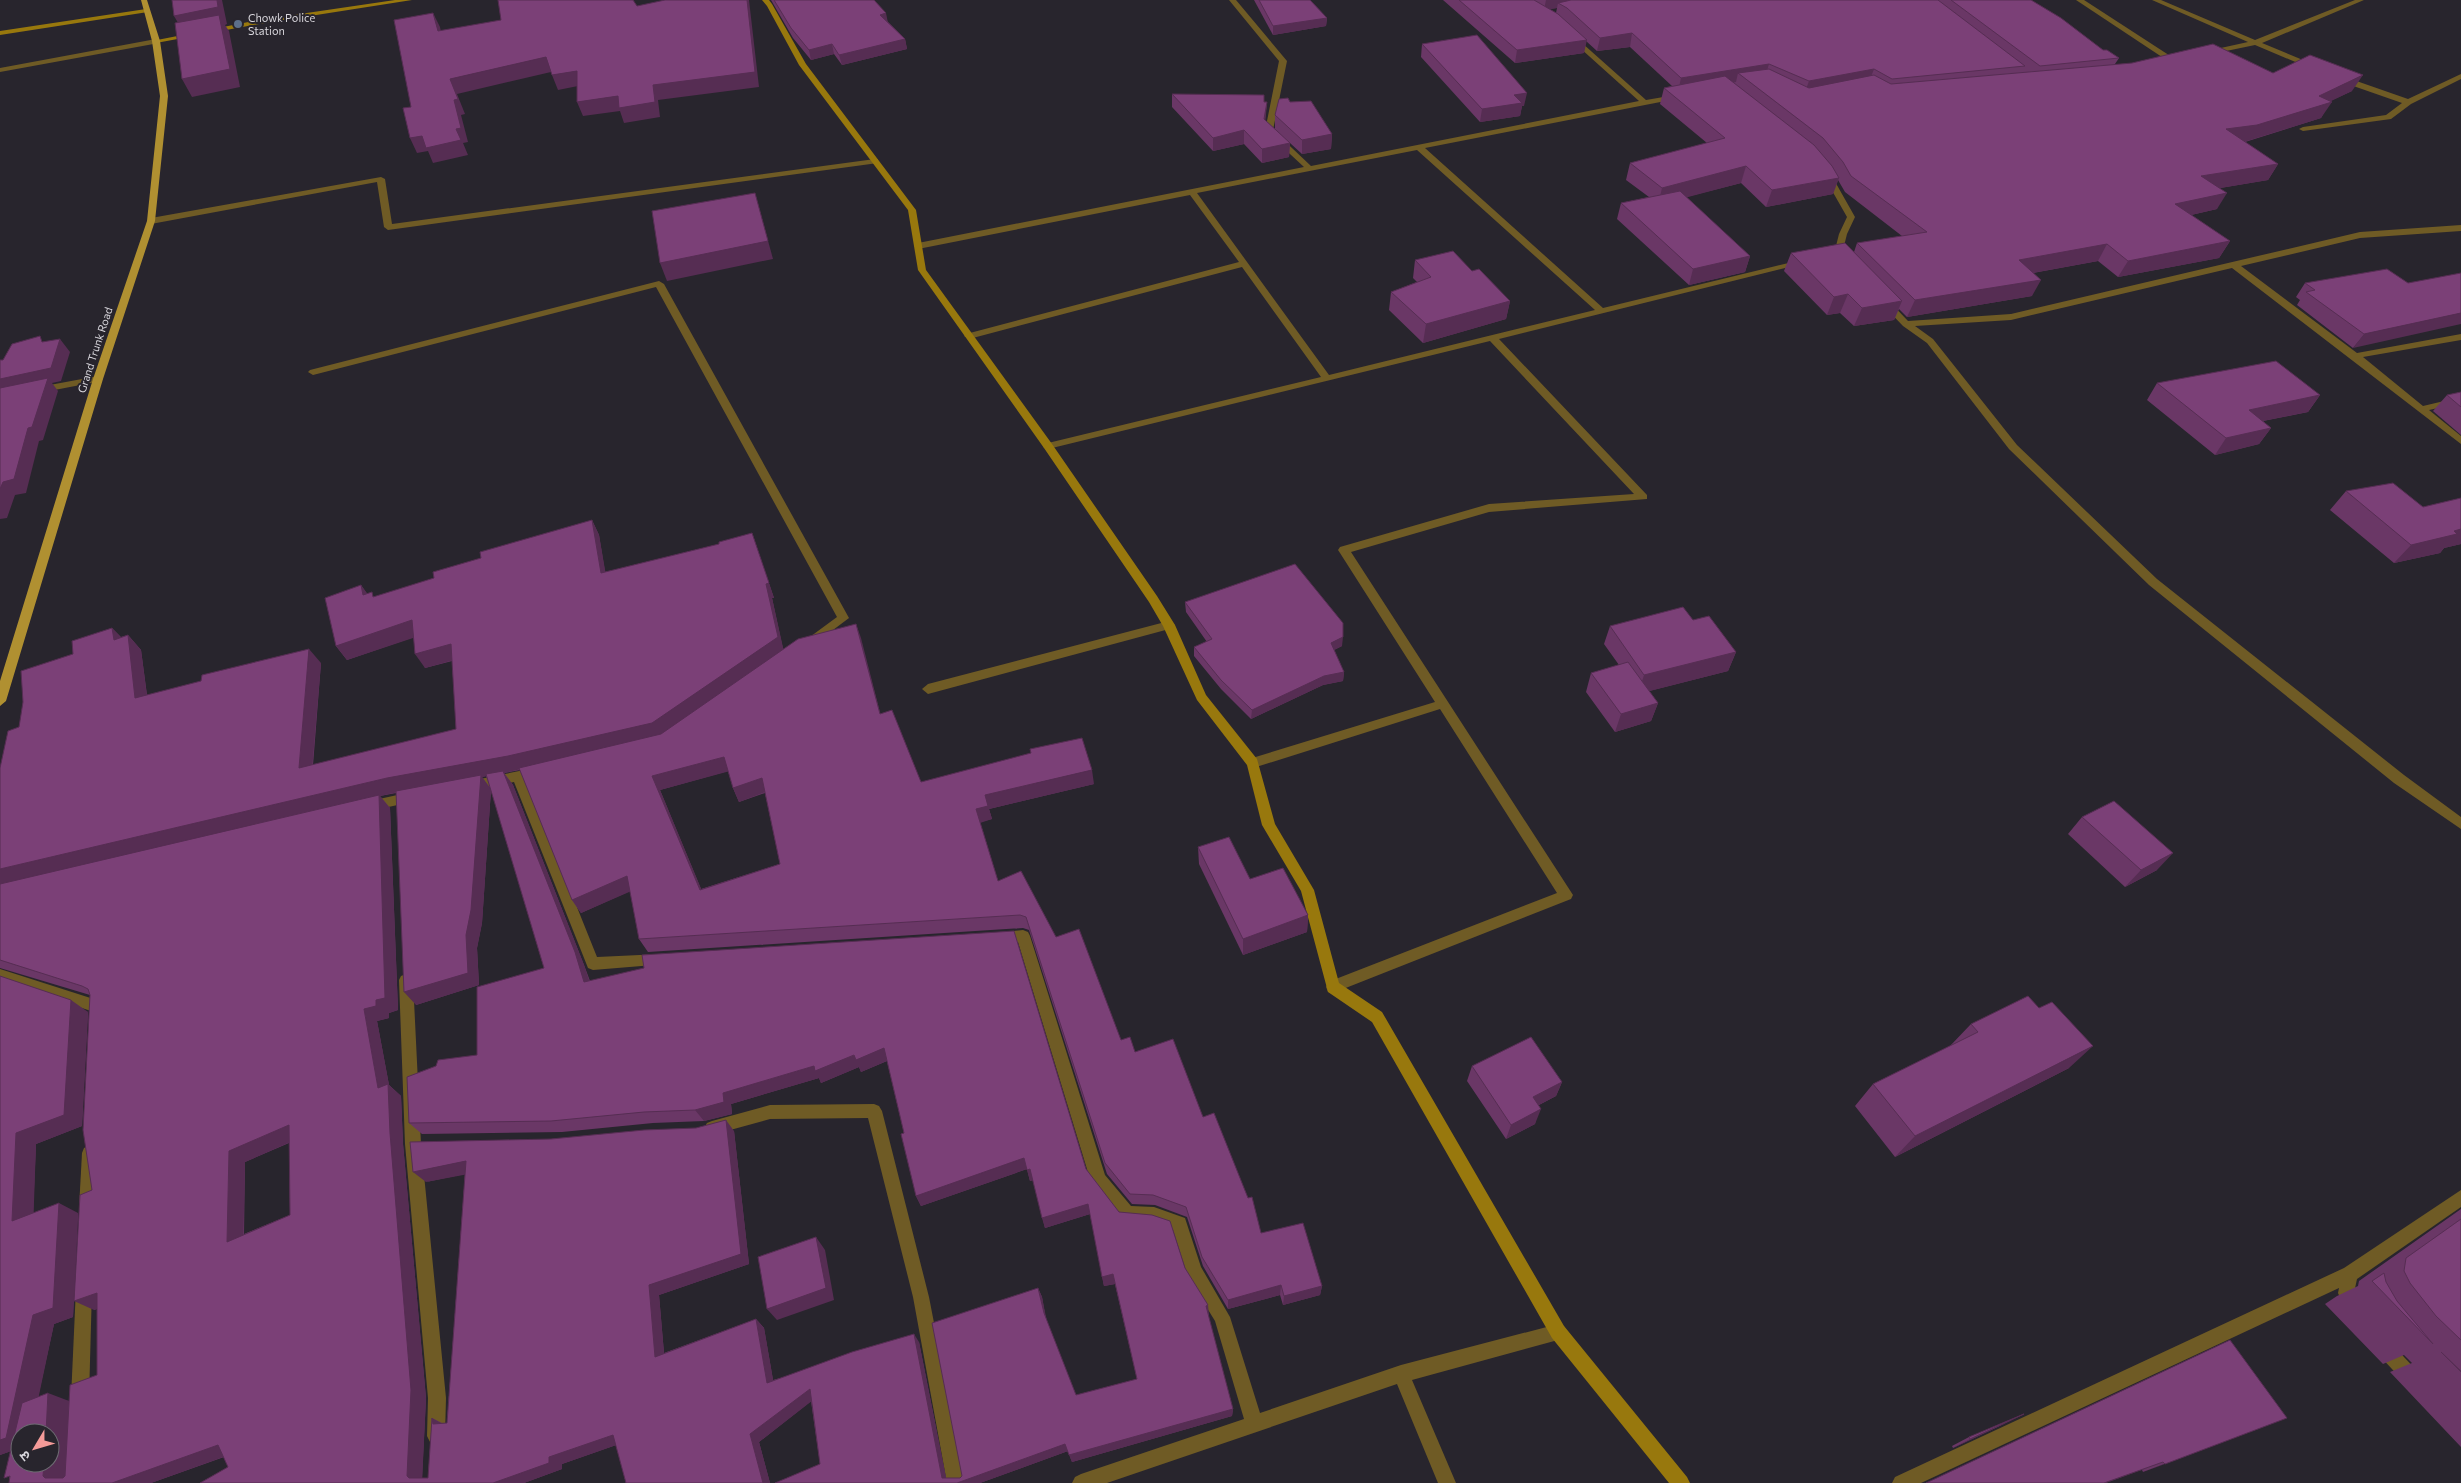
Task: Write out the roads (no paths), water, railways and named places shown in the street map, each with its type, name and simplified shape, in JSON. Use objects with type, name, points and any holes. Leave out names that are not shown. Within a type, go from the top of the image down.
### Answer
[{"type":"main road","name":"Grand Trunk Road","points":[[0,701],[98,379],[150,221],[164,96],[156,41],[144,0]]},
{"type":"street","points":[[0,70],[259,22],[409,0]]},
{"type":"street","points":[[765,0],[770,5],[803,65],[912,210],[922,270],[1154,598],[1169,625],[1201,697],[1253,764],[1269,825],[1307,890],[1333,988],[1377,1017],[1558,1332],[1681,1483]]},
{"type":"street","points":[[1232,0],[1283,61],[1269,131],[1309,168]]},
{"type":"street","points":[[2079,0],[2174,61]]},
{"type":"street","points":[[2155,0],[2318,70]]},
{"type":"street","points":[[2201,55],[2255,43],[2361,0]]},
{"type":"street","points":[[0,33],[146,11]]},
{"type":"street","points":[[1567,31],[1645,103]]},
{"type":"street","points":[[2166,63],[2183,59]]},
{"type":"street","points":[[2303,129],[2388,117],[2408,102],[2461,76]]},
{"type":"street","points":[[2336,77],[2408,102]]},
{"type":"street","points":[[918,246],[1684,95]]},
{"type":"street","points":[[1419,147],[1601,311]]},
{"type":"street","points":[[150,221],[381,179],[388,227],[875,161]]},
{"type":"street","points":[[1819,165],[1832,180],[1851,218],[1833,255],[1848,266]]},
{"type":"street","points":[[1192,192],[1326,377]]},
{"type":"street","points":[[1906,324],[2011,316],[2360,235],[2461,228]]},
{"type":"street","points":[[1048,446],[1809,261]]},
{"type":"street","points":[[969,336],[1243,264]]},
{"type":"street","points":[[2234,265],[2355,356],[2461,441]]},
{"type":"street","points":[[313,372],[659,284],[844,618],[803,646]]},
{"type":"street","points":[[1877,295],[1906,324],[1930,341],[2013,446],[2153,582],[2399,779],[2461,824]]},
{"type":"street","points":[[2355,356],[2461,336]]},
{"type":"street","points":[[1333,988],[1566,894],[1344,550],[1489,508],[1643,497],[1492,338]]},
{"type":"street","points":[[29,392],[98,379]]},
{"type":"street","points":[[2422,409],[2461,400]]},
{"type":"street","points":[[928,689],[1169,625]]},
{"type":"street","points":[[1253,764],[1442,704]]},
{"type":"street","points":[[454,789],[548,770]]},
{"type":"street","points":[[518,776],[593,964],[681,959]]},
{"type":"street","points":[[359,809],[426,794]]},
{"type":"street","points":[[398,799],[399,819]]},
{"type":"street","points":[[984,938],[1023,936],[1098,1179],[1127,1214],[1154,1215],[1178,1224],[1194,1271],[1222,1317],[1254,1422]]},
{"type":"street","points":[[405,967],[413,1144],[437,1398],[436,1447]]},
{"type":"street","points":[[0,975],[98,1007],[97,1027]]},
{"type":"street","points":[[696,1130],[704,1130],[770,1112],[874,1111],[921,1297],[956,1483]]},
{"type":"street","points":[[87,1225],[90,1135]]},
{"type":"street","points":[[413,1144],[433,1143]]},
{"type":"street","points":[[1901,1483],[2350,1274],[2461,1198]]},
{"type":"street","points":[[79,1414],[85,1274]]},
{"type":"street","points":[[2350,1274],[2346,1293],[2358,1320]]},
{"type":"street","points":[[1081,1483],[1254,1422],[1401,1374],[1558,1332]]},
{"type":"street","points":[[2371,1334],[2426,1392]]},
{"type":"street","points":[[1401,1374],[1447,1483]]},
{"type":"place","name":"Chowk Police Station","points":[[238,24]]}]
